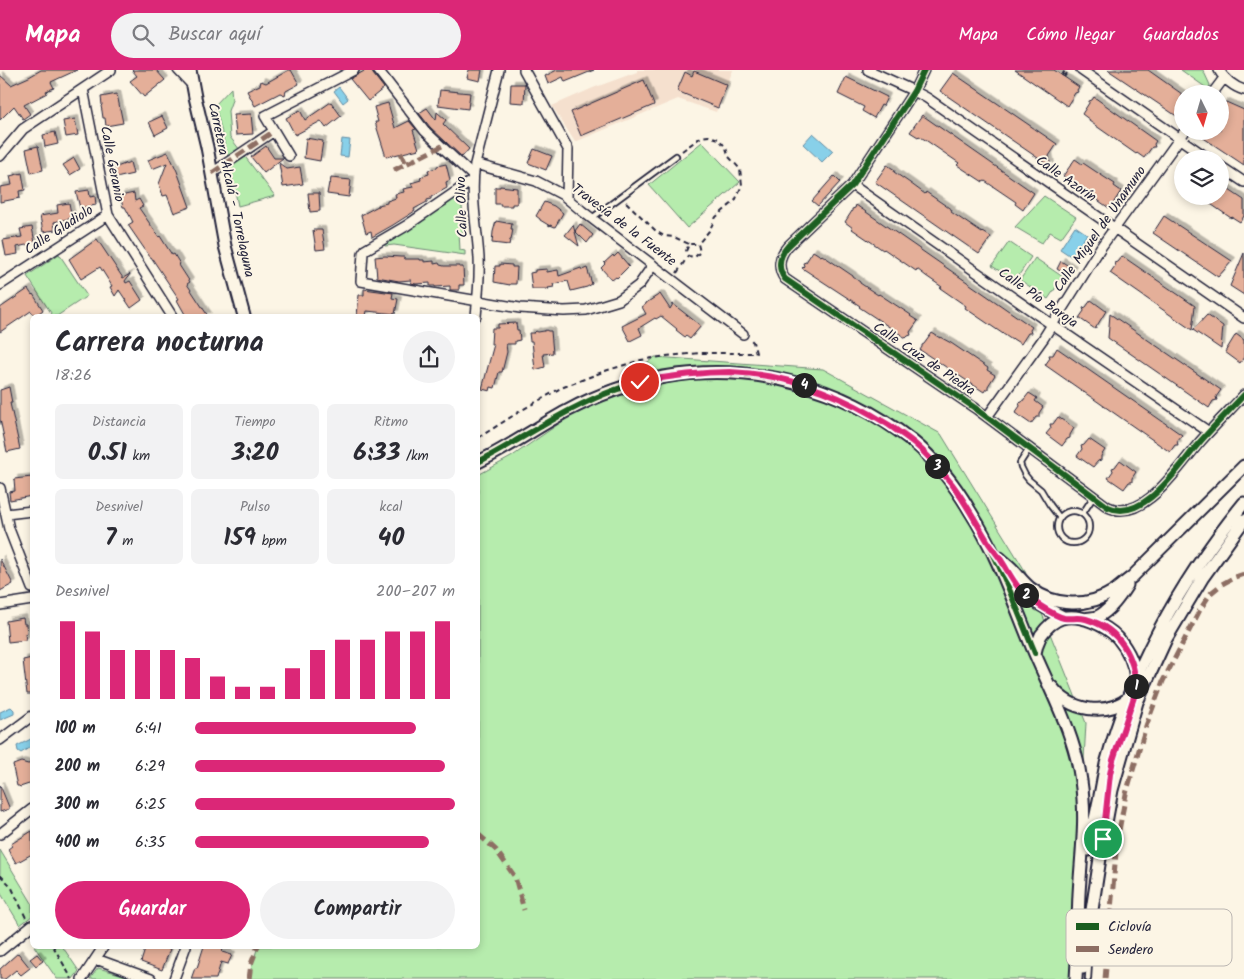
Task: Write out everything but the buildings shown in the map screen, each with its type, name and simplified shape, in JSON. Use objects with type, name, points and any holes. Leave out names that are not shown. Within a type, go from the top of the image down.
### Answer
[{"type":"main road","name":"Carretera Alcalá - Torrelaguna","points":[[190,70],[226,246],[243,314]]},
{"type":"main road","points":[[480,461],[568,411],[596,398],[640,382],[687,374],[731,372],[770,377],[809,386],[848,402],[912,441],[954,487],[1022,591],[1029,598],[1063,618]]},
{"type":"main road","points":[[1000,558],[1030,588],[1047,598],[1062,602],[1079,603],[1096,600],[1113,591],[1132,577],[1244,466]]},
{"type":"main road","points":[[1083,909],[1090,844],[1106,766],[1127,700],[1149,649],[1177,596],[1202,558],[1244,503]]},
{"type":"main road","points":[[1104,832],[1110,774],[1136,691],[1168,626],[1244,520]]},
{"type":"main road","points":[[990,544],[1047,679],[1074,749],[1083,794],[1084,840],[1079,909]]},
{"type":"main road","points":[[1035,654],[1040,636],[1054,621],[1063,618],[1084,619],[1096,617],[1105,612],[1132,577]]},
{"type":"main road","points":[[1093,909],[1112,790],[1138,702],[1166,640],[1204,577]]},
{"type":"main road","points":[[1047,679],[1061,696],[1081,708],[1103,709],[1122,703],[1136,691],[1136,678],[1130,657],[1117,637],[1101,626],[1084,619]]},
{"type":"main road","points":[[1076,979],[1077,966]]},
{"type":"main road","points":[[1081,979],[1083,966]]},
{"type":"street","points":[[0,156],[23,130],[111,70]]},
{"type":"street","points":[[178,70],[194,88]]},
{"type":"street","points":[[289,156],[265,116],[354,70]]},
{"type":"street","points":[[378,70],[425,131],[473,178],[406,226],[365,250],[363,253],[361,281],[520,308],[564,311],[586,310],[619,300],[629,294],[639,286],[653,265]]},
{"type":"street","name":"Calle Olivo","points":[[476,314],[479,260],[473,178],[499,70]]},
{"type":"street","points":[[524,70],[568,148],[567,198]]},
{"type":"street","name":"Calle Azorín","points":[[868,70],[914,91],[935,104],[1244,318]]},
{"type":"street","name":"Calle Cruz de Piedra","points":[[924,70],[914,91],[852,185],[785,250],[780,259],[780,270],[789,283],[987,417],[1113,509],[1127,510],[1138,506],[1152,496],[1166,483],[1209,432],[1244,395]]},
{"type":"street","points":[[1081,70],[1174,130]]},
{"type":"street","points":[[1221,74],[1238,88],[1244,90]]},
{"type":"street","name":"Calle Geranio","points":[[84,89],[108,215],[171,314]]},
{"type":"street","points":[[212,173],[274,131]]},
{"type":"street","name":"Calle Miguel de Unamuno","points":[[987,417],[1052,324],[1101,247],[1178,140]]},
{"type":"street","points":[[1188,140],[1199,150]]},
{"type":"street","name":"Travesía de la Fuente","points":[[475,164],[536,181],[563,195],[743,334]]},
{"type":"street","points":[[1229,172],[1244,182]]},
{"type":"street","name":"Calle Pío Baroja","points":[[852,185],[1209,432]]},
{"type":"street","name":"Calle Gladiolo","points":[[0,285],[108,215]]},
{"type":"street","points":[[0,488],[9,528],[30,583]]},
{"type":"street","points":[[6,514],[30,511]]},
{"type":"street","points":[[0,605],[30,600]]},
{"type":"street","points":[[0,740],[30,718]]},
{"type":"street","points":[[0,834],[30,810]]},
{"type":"street","points":[[0,951],[30,927]]},
{"type":"street","points":[[82,979],[102,949]]},
{"type":"street","points":[[174,979],[185,949]]},
{"type":"street","points":[[96,959],[151,979]]},
{"type":"lane","points":[[592,218],[676,156]]},
{"type":"lane","points":[[1029,449],[1020,463],[1022,471],[1041,490],[1060,518]]},
{"type":"lane","points":[[1083,513],[1094,496]]},
{"type":"lane","points":[[1067,512],[1083,513],[1090,527],[1087,537],[1078,543],[1067,543],[1059,536],[1057,530],[1060,518],[1067,512]]},
{"type":"lane","points":[[1093,909],[1094,900]]},
{"type":"lane","points":[[1088,979],[1089,966]]},
{"type":"path","points":[[1063,76],[1067,71]]},
{"type":"path","points":[[621,196],[657,232],[689,244],[698,244],[709,231],[716,217],[734,201],[742,185],[740,168],[729,156],[719,139],[710,136],[701,136],[676,156]]},
{"type":"path","points":[[688,256],[686,251],[689,244]]},
{"type":"path","points":[[688,256],[695,257],[700,252],[698,244]]},
{"type":"path","points":[[673,279],[688,256]]},
{"type":"path","points":[[933,365],[936,361]]},
{"type":"path","points":[[949,376],[952,371]]},
{"type":"path","points":[[965,387],[968,382]]},
{"type":"path","points":[[0,875],[11,886],[30,924]]},
{"type":"path","points":[[55,949],[72,979]]},
{"type":"shaded area","points":[[637,70],[733,70],[716,112],[678,99],[575,142],[552,106],[637,72]]},
{"type":"green space","points":[[1181,70],[1203,70],[1210,85],[1202,85]]},
{"type":"green space","points":[[231,88],[232,100],[228,111],[230,137],[275,196],[238,206],[215,105]]},
{"type":"green space","points":[[702,142],[740,182],[687,228],[649,185]]},
{"type":"green space","points":[[461,194],[464,232],[459,232],[460,250],[465,251],[465,255],[394,245],[385,246],[384,244],[407,231]]},
{"type":"green space","points":[[1044,196],[1076,217],[1061,238],[1050,232],[1042,243],[1015,227]]},
{"type":"green space","points":[[1009,242],[1031,257],[1015,281],[992,266]]},
{"type":"green space","points":[[59,254],[87,296],[60,314],[52,314],[27,276]]},
{"type":"green space","points":[[1035,258],[1063,277],[1048,299],[1020,280]]},
{"type":"green space","points":[[655,357],[823,369],[941,434],[1024,569],[1086,723],[1076,909],[1066,909],[1066,966],[1073,966],[1072,979],[248,979],[257,949],[480,949],[480,474],[511,457]]},
{"type":"green space","points":[[0,850],[30,900],[30,918],[20,925],[0,892]]},
{"type":"green space","points":[[36,949],[64,949],[79,971],[73,979],[57,979]]},
{"type":"green space","points":[[98,968],[138,979],[90,979]]},
{"type":"water","points":[[339,87],[348,99],[343,103],[334,91]]},
{"type":"water","points":[[813,133],[833,151],[822,162],[803,144]]},
{"type":"water","points":[[342,139],[350,140],[348,157],[340,156]]},
{"type":"water","points":[[1075,226],[1087,234],[1072,257],[1060,249]]},
{"type":"water","points":[[11,707],[14,710],[14,714],[0,720],[0,712]]},
{"type":"water","points":[[30,740],[30,747],[21,753],[18,751],[17,746]]},
{"type":"marked path","points":[[212,173],[274,131]]},
{"type":"marked path","points":[[394,170],[442,146]]},
{"type":"marked path","points":[[401,153],[406,164]]},
{"type":"marked path","points":[[1111,909],[1117,841],[1126,794],[1146,726],[1163,681],[1201,608],[1211,593],[1222,584],[1244,574]]},
{"type":"marked path","points":[[480,836],[496,850],[515,877],[524,910]]},
{"type":"marked path","points":[[249,979],[251,964],[257,949]]},
{"type":"marked path","points":[[1105,979],[1106,966]]},
{"type":"cycle path","points":[[924,70],[914,91],[852,185],[785,250],[780,262],[782,275],[785,279],[975,408],[1108,507],[1121,510],[1134,507],[1147,500],[1171,478],[1199,443],[1244,395]]},
{"type":"cycle path","points":[[480,461],[589,401],[615,390],[648,380],[716,373],[750,375],[784,381],[817,390],[849,403],[893,427],[922,450],[944,474],[969,509],[988,543],[1035,653]]},
{"type":"route","points":[[640,382],[663,377],[710,372],[752,374],[809,386],[864,410],[912,441],[944,474],[970,510],[1016,583],[1029,598],[1063,618],[1084,619],[1094,622],[1117,637],[1133,665],[1136,691],[1113,760],[1108,785],[1103,839]]}]
